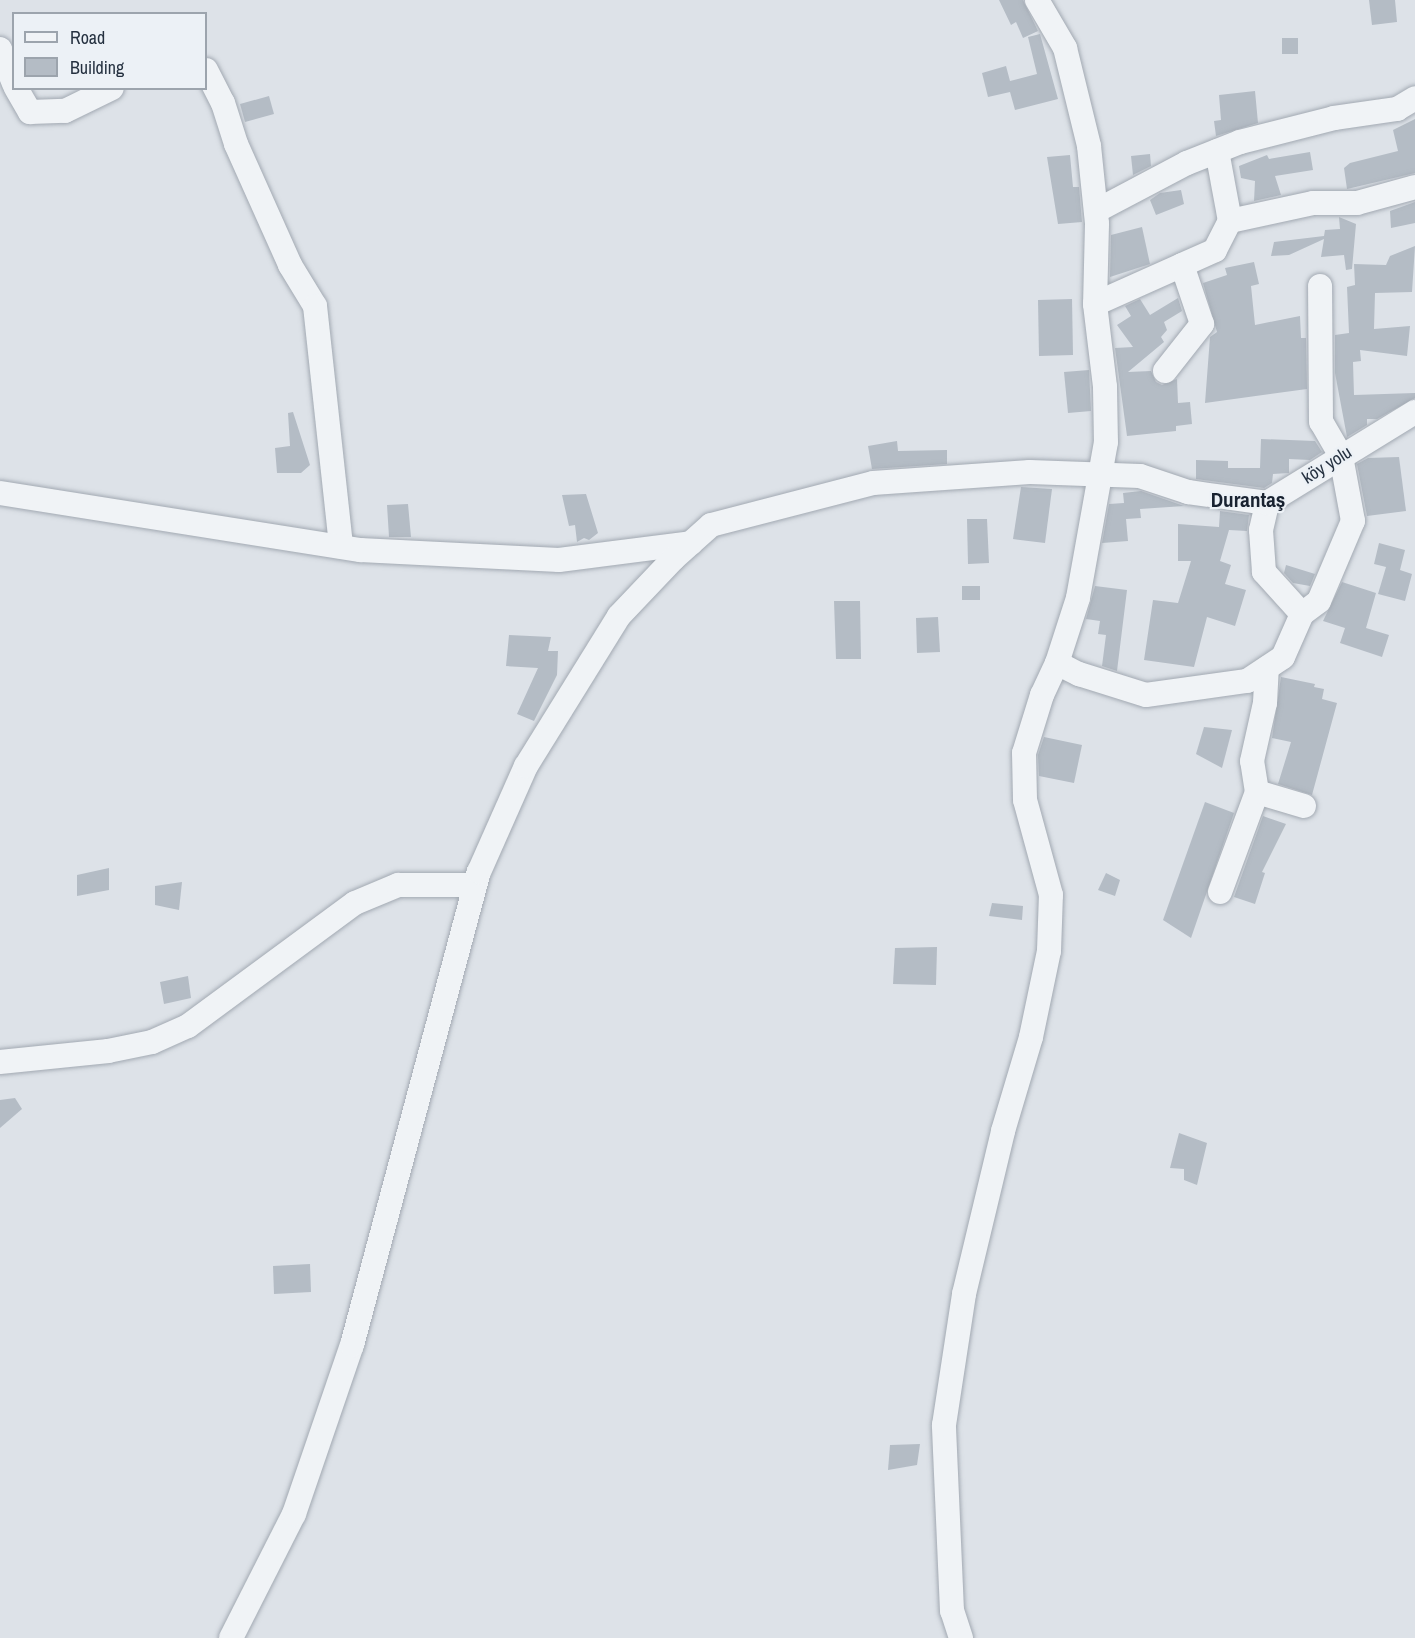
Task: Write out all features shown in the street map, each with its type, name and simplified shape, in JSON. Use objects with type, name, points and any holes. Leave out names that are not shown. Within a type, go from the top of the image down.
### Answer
[{"type":"street","points":[[962,1638],[952,1611],[944,1490],[945,1425],[964,1294],[1003,1131],[1032,1037],[1049,951],[1051,895],[1025,800],[1024,753],[1042,694],[1057,663],[1078,598],[1098,474],[1106,442],[1105,387],[1095,304],[1096,211],[1089,146],[1065,48],[1037,0]]},
{"type":"street","points":[[0,49],[12,79]]},
{"type":"street","points":[[207,72],[223,103],[236,144],[290,264],[315,306],[341,547]]},
{"type":"street","points":[[17,90],[30,112],[65,111],[108,90]]},
{"type":"street","points":[[1096,211],[1217,151],[1334,118],[1397,109],[1415,98]]},
{"type":"street","points":[[1095,304],[1215,250],[1230,221],[1217,151]]},
{"type":"street","points":[[1230,221],[1312,203],[1357,203],[1396,189],[1415,187]]},
{"type":"street","points":[[1165,371],[1202,324],[1182,265]]},
{"type":"street","points":[[1057,663],[1146,695],[1247,681],[1283,657],[1302,614],[1319,600],[1353,521],[1347,506],[1341,456],[1321,422],[1320,286]]},
{"type":"street","name":"köy yolu","points":[[1267,503],[1415,412]]},
{"type":"street","points":[[231,1638],[294,1514],[352,1345],[476,885],[526,766],[613,626],[692,543],[711,525],[873,483],[1030,472],[1140,476],[1188,492],[1267,503],[1261,530],[1264,572],[1302,614]]},
{"type":"street","points":[[0,493],[341,547],[559,560],[692,543]]},
{"type":"street","points":[[1221,892],[1257,792],[1252,761],[1265,703],[1267,668]]},
{"type":"street","points":[[1257,792],[1304,806]]},
{"type":"street","points":[[0,1062],[108,1051],[152,1042],[188,1026],[356,903],[398,885],[476,885]]},
{"type":"building","points":[[999,0],[1023,0],[1038,31],[1023,38],[1016,22],[1011,25]]},
{"type":"building","points":[[1369,0],[1395,0],[1397,22],[1372,25]]},
{"type":"building","points":[[1040,34],[1058,99],[1015,110],[1010,92],[988,97],[982,73],[1006,66],[1010,81],[1037,74],[1028,37]]},
{"type":"building","points":[[1282,38],[1298,38],[1298,54],[1282,54]]},
{"type":"building","points":[[1255,91],[1258,123],[1216,136],[1214,121],[1221,120],[1219,95]]},
{"type":"building","points":[[269,96],[274,114],[245,122],[240,104]]},
{"type":"building","points":[[1415,119],[1415,173],[1347,189],[1344,168],[1350,163],[1398,151],[1393,130]]},
{"type":"building","points":[[1310,152],[1313,170],[1275,176],[1281,195],[1254,201],[1255,181],[1241,178],[1239,166],[1267,155],[1269,159]]},
{"type":"building","points":[[1150,154],[1151,166],[1133,175],[1131,156]]},
{"type":"building","points":[[1070,155],[1073,187],[1079,187],[1082,222],[1058,224],[1047,157]]},
{"type":"building","points":[[1181,190],[1184,204],[1156,215],[1150,200],[1160,193]]},
{"type":"building","points":[[1415,202],[1415,223],[1391,228],[1390,211]]},
{"type":"building","points":[[1339,217],[1356,224],[1352,269],[1346,270],[1344,255],[1321,257],[1324,239],[1289,255],[1271,256],[1274,242],[1324,236],[1325,230],[1340,229]]},
{"type":"building","points":[[1142,227],[1150,264],[1110,277],[1111,235]]},
{"type":"building","points":[[1415,246],[1412,292],[1375,293],[1374,329],[1410,326],[1407,356],[1360,350],[1361,361],[1353,362],[1354,395],[1415,393],[1415,398],[1377,419],[1367,419],[1367,425],[1347,437],[1335,373],[1335,335],[1349,333],[1347,287],[1355,285],[1354,264],[1386,265],[1390,256]]},
{"type":"building","points":[[1254,262],[1259,284],[1251,286],[1255,325],[1300,316],[1301,338],[1306,338],[1307,389],[1205,403],[1210,337],[1217,332],[1203,283],[1227,275],[1225,268]]},
{"type":"building","points":[[1178,298],[1182,311],[1164,322],[1167,330],[1161,337],[1164,342],[1128,372],[1151,371],[1156,382],[1162,385],[1177,379],[1178,403],[1190,402],[1192,424],[1176,426],[1176,431],[1127,436],[1115,348],[1133,347],[1117,325],[1131,316],[1125,306],[1140,299],[1150,315]]},
{"type":"building","points":[[1072,299],[1073,355],[1039,356],[1038,300]]},
{"type":"building","points":[[1089,370],[1091,411],[1068,413],[1064,372]]},
{"type":"building","points":[[293,412],[310,465],[301,473],[277,473],[275,448],[290,446],[288,413]]},
{"type":"building","points":[[1261,439],[1315,441],[1322,452],[1310,460],[1289,459],[1289,473],[1273,474],[1272,483],[1264,488],[1196,479],[1196,460],[1228,461],[1228,468],[1260,468]]},
{"type":"building","points":[[897,441],[898,451],[947,450],[947,464],[872,469],[868,446]]},
{"type":"building","points":[[1399,457],[1406,511],[1367,516],[1357,464],[1368,458]]},
{"type":"building","points":[[1021,487],[1052,489],[1045,543],[1013,539]]},
{"type":"building","points":[[1141,491],[1184,506],[1140,509],[1141,518],[1126,519],[1128,541],[1102,543],[1109,504],[1124,503],[1123,493]]},
{"type":"building","points":[[586,494],[598,533],[589,540],[584,538],[577,542],[575,525],[569,526],[562,495]]},
{"type":"building","points":[[408,504],[411,537],[389,537],[387,505]]},
{"type":"building","points":[[1220,511],[1249,515],[1247,531],[1229,530],[1220,561],[1231,565],[1225,584],[1246,590],[1235,626],[1207,617],[1194,667],[1144,660],[1153,600],[1178,603],[1191,561],[1178,561],[1178,524],[1219,527]]},
{"type":"building","points":[[967,519],[987,519],[989,563],[968,564]]},
{"type":"building","points":[[1379,543],[1405,550],[1400,570],[1412,574],[1405,601],[1378,594],[1386,567],[1374,564]]},
{"type":"building","points":[[1286,565],[1315,574],[1310,586],[1293,583],[1284,573]]},
{"type":"building","points":[[1342,582],[1376,593],[1366,628],[1389,635],[1382,657],[1340,643],[1345,628],[1323,621]]},
{"type":"building","points":[[962,586],[980,586],[980,600],[962,600]]},
{"type":"building","points":[[1095,586],[1127,590],[1117,671],[1102,666],[1106,635],[1098,634],[1100,621],[1086,619]]},
{"type":"building","points":[[834,601],[860,601],[861,659],[836,659]]},
{"type":"building","points":[[938,617],[940,652],[917,653],[916,618]]},
{"type":"building","points":[[509,635],[551,637],[548,651],[558,651],[557,675],[534,721],[517,714],[538,668],[506,666]]},
{"type":"building","points":[[1281,677],[1315,684],[1314,687],[1324,689],[1322,699],[1337,703],[1312,795],[1278,784],[1291,742],[1272,738]]},
{"type":"building","points":[[1204,727],[1232,730],[1222,768],[1196,754]]},
{"type":"building","points":[[1044,737],[1082,745],[1074,783],[1039,776],[1038,755]]},
{"type":"building","points":[[1205,802],[1234,813],[1191,938],[1163,920]]},
{"type":"building","points":[[1263,816],[1286,824],[1262,872],[1265,873],[1255,904],[1234,897]]},
{"type":"building","points":[[109,868],[109,890],[77,896],[77,875]]},
{"type":"building","points":[[1106,873],[1120,880],[1115,896],[1098,890]]},
{"type":"building","points":[[182,882],[179,910],[155,905],[155,886]]},
{"type":"building","points":[[992,903],[1023,906],[1022,920],[989,916]]},
{"type":"building","points":[[937,947],[936,985],[893,984],[895,948]]},
{"type":"building","points":[[188,976],[191,998],[164,1004],[160,982]]},
{"type":"building","points":[[15,1098],[22,1109],[0,1128],[0,1100]]},
{"type":"building","points":[[1179,1133],[1207,1143],[1197,1185],[1184,1180],[1184,1169],[1170,1168]]},
{"type":"building","points":[[310,1264],[311,1292],[274,1294],[273,1266]]},
{"type":"building","points":[[920,1444],[917,1465],[888,1470],[890,1445]]},
{"type":"district","name":"Durantaş","points":[[1248,500]]}]
